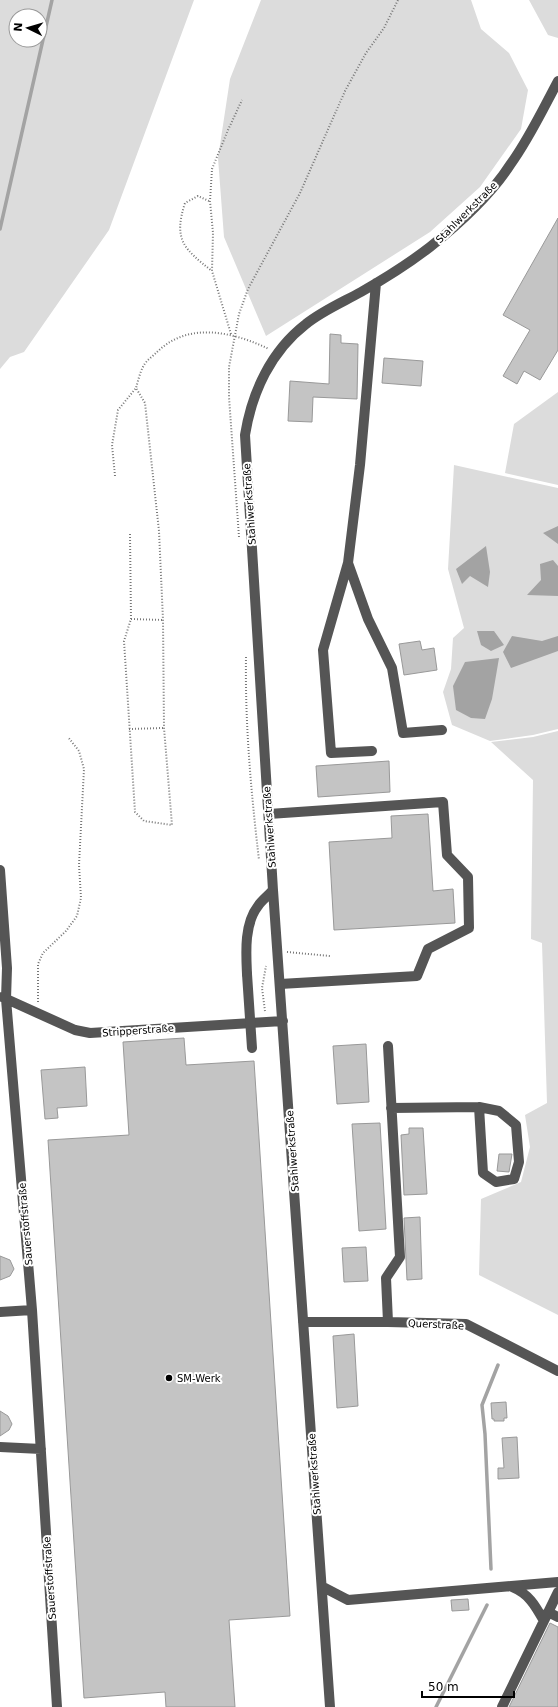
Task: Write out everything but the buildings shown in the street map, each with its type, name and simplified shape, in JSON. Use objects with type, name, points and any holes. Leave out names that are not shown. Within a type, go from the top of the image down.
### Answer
[{"type":"street","name":"Stahlwerkstraße","points":[[330,1707],[323,1587],[273,890],[245,435],[249,410],[264,376],[277,352],[292,335],[307,322],[376,283],[429,247],[484,197],[510,166],[558,81]]},
{"type":"street","points":[[372,752],[331,753],[323,650],[348,563],[360,465],[376,283]]},
{"type":"street","points":[[348,563],[368,619],[392,668],[403,733],[442,730]]},
{"type":"street","points":[[269,814],[444,802],[447,854],[468,878],[468,928],[428,949],[417,976],[280,984]]},
{"type":"street","name":"Sauerstoffstraße","points":[[0,870],[7,968],[3,997],[32,1310],[57,1707]]},
{"type":"street","points":[[252,1048],[246,954],[248,928],[257,907],[273,890]]},
{"type":"street","name":"Stripperstraße","points":[[3,997],[75,1030],[90,1033],[283,1021]]},
{"type":"street","points":[[388,1046],[400,1257],[386,1278],[388,1322]]},
{"type":"street","points":[[391,1108],[479,1107],[498,1111],[516,1125],[519,1162],[514,1179],[496,1182],[483,1173],[479,1107]]},
{"type":"street","points":[[0,1312],[32,1310]]},
{"type":"street","name":"Querstraße","points":[[303,1322],[466,1324],[558,1371]]},
{"type":"street","points":[[0,1448],[41,1449]]},
{"type":"street","points":[[323,1587],[348,1600],[558,1582]]},
{"type":"street","points":[[510,1586],[523,1592],[546,1616],[558,1617]]},
{"type":"street","points":[[502,1707],[558,1592]]},
{"type":"path","points":[[239,545],[229,397],[229,367],[239,314],[248,289],[300,192],[345,91],[366,53],[384,28],[398,0]]},
{"type":"path","points":[[231,334],[212,271],[213,233],[210,201],[212,169],[242,100]]},
{"type":"path","points":[[210,201],[198,196],[185,203],[180,219],[181,240],[190,253],[212,271]]},
{"type":"path","points":[[115,476],[112,445],[118,410],[136,388],[144,365],[166,343],[192,334],[207,331],[235,335],[277,352]]},
{"type":"path","points":[[130,534],[131,619],[124,641],[135,812],[144,821],[172,824],[164,728],[163,620],[159,531],[145,403],[136,388]]},
{"type":"path","points":[[131,619],[163,620]]},
{"type":"path","points":[[247,654],[246,695],[252,805],[259,863]]},
{"type":"path","points":[[129,729],[164,728]]},
{"type":"path","points":[[38,1013],[38,964],[43,953],[66,931],[77,916],[82,898],[79,865],[84,768],[79,752],[68,737]]},
{"type":"path","points":[[278,953],[295,952],[330,956]]},
{"type":"path","points":[[266,964],[262,988],[266,1022]]},
{"type":"shaded area","points":[[0,0],[194,0],[109,230],[24,352],[10,357],[0,369]]},
{"type":"shaded area","points":[[261,0],[471,0],[481,29],[509,53],[528,90],[521,129],[480,187],[430,232],[266,336],[224,237],[218,158],[230,79]]},
{"type":"shaded area","points":[[529,0],[558,0],[558,38],[548,35]]},
{"type":"shaded area","points":[[558,392],[558,485],[505,473],[514,424]]},
{"type":"shaded area","points":[[454,465],[558,488],[558,729],[533,735],[490,741],[452,725],[443,692],[451,669],[453,638],[464,628],[448,569]]},
{"type":"shaded area","points":[[558,526],[558,544],[543,533]]},
{"type":"shaded area","points":[[486,546],[490,572],[488,587],[470,576],[462,584],[456,569]]},
{"type":"shaded area","points":[[553,560],[558,566],[558,596],[527,595],[541,580],[540,564]]},
{"type":"shaded area","points":[[477,631],[494,631],[504,645],[491,651],[481,645]]},
{"type":"shaded area","points":[[512,636],[542,641],[558,636],[558,651],[511,668],[503,652]]},
{"type":"shaded area","points":[[499,658],[492,699],[485,719],[471,718],[456,710],[453,686],[465,662]]},
{"type":"shaded area","points":[[558,731],[558,1315],[479,1275],[481,1199],[521,1182],[530,1147],[525,1115],[547,1103],[542,943],[531,939],[533,780],[491,742],[533,737]]},
{"type":"waterway","points":[[0,229],[52,0]]},
{"type":"waterway","points":[[491,1569],[485,1434],[482,1405],[498,1365]]},
{"type":"waterway","points":[[436,1707],[487,1605]]},
{"type":"place","name":"SM-Werk","points":[[169,1378]]}]
